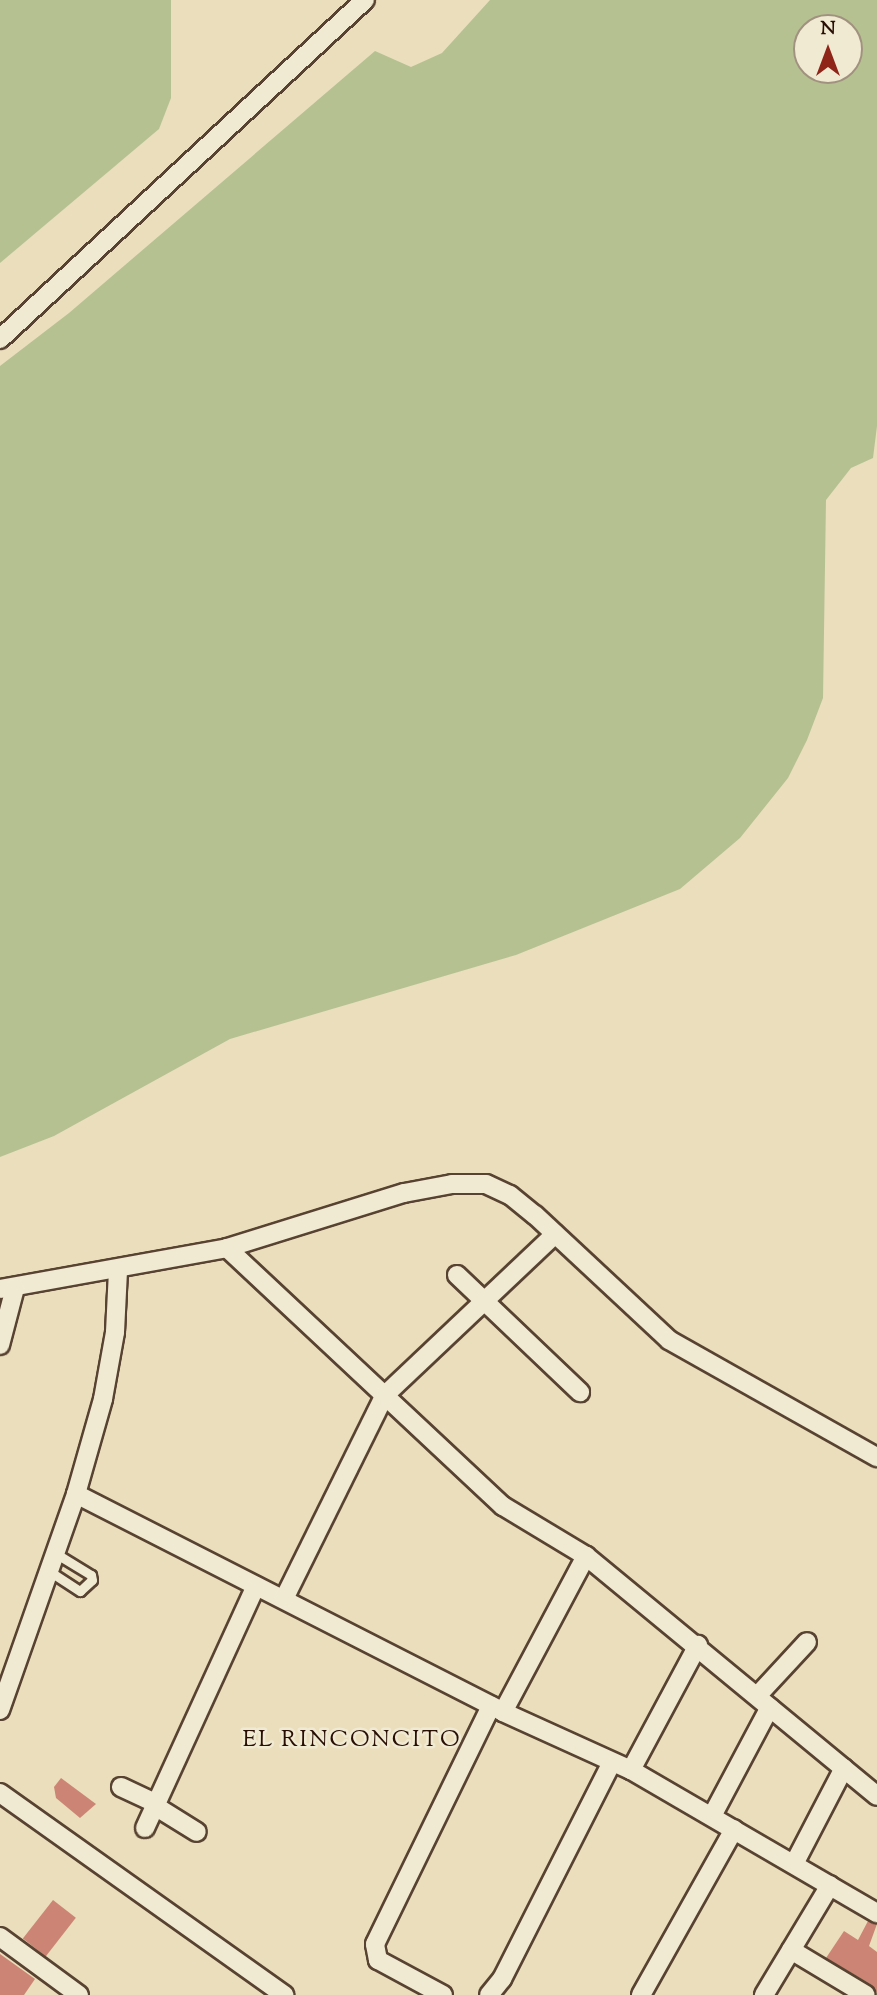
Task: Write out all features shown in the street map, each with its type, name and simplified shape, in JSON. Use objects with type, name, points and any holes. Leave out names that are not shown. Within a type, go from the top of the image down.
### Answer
[{"type":"street","points":[[0,339],[365,0]]},
{"type":"street","points":[[0,1345],[7,1289],[118,1271],[228,1248],[404,1193],[452,1184],[486,1184],[510,1195],[669,1340],[877,1457]]},
{"type":"street","points":[[284,1600],[385,1395],[555,1234]]},
{"type":"street","points":[[228,1248],[503,1506],[586,1556],[698,1645],[877,1796]]},
{"type":"street","points":[[0,1710],[76,1494],[103,1399],[115,1332],[118,1271]]},
{"type":"street","points":[[457,1275],[580,1392]]},
{"type":"street","points":[[76,1494],[497,1709],[631,1770],[877,1913]]},
{"type":"street","points":[[443,1995],[378,1959],[375,1944],[497,1709],[586,1556]]},
{"type":"street","points":[[145,1828],[256,1586]]},
{"type":"street","points":[[712,1816],[764,1701],[807,1642]]},
{"type":"street","points":[[631,1770],[698,1645]]},
{"type":"street","points":[[489,1995],[502,1979],[612,1762]]},
{"type":"street","points":[[794,1864],[844,1768]]},
{"type":"street","points":[[121,1787],[197,1832]]},
{"type":"street","points":[[0,1793],[284,1995]]},
{"type":"street","points":[[641,1995],[734,1829]]},
{"type":"street","points":[[764,1995],[830,1885]]},
{"type":"street","points":[[0,1937],[79,1995]]},
{"type":"street","points":[[791,1950],[866,1995]]},
{"type":"lane","points":[[49,1571],[80,1591],[92,1580],[55,1553]]},
{"type":"green space","points":[[0,0],[171,0],[171,98],[159,129],[0,263]]},
{"type":"green space","points":[[490,0],[877,0],[877,426],[873,458],[851,468],[826,500],[823,698],[807,740],[788,778],[740,838],[680,889],[516,955],[230,1039],[54,1136],[0,1157],[0,366],[69,313],[375,51],[411,67],[442,53]]},
{"type":"building","points":[[61,1778],[96,1804],[80,1818],[56,1798],[54,1787]]},
{"type":"building","points":[[53,1900],[76,1918],[46,1956],[23,1939]]},
{"type":"building","points":[[868,1921],[877,1924],[869,1946],[877,1952],[877,1993],[872,1985],[826,1958],[844,1931],[858,1940]]},
{"type":"building","points":[[0,1954],[35,1979],[24,1995],[0,1995]]},
{"type":"district","name":"EL RINCONCITO","points":[[352,1741]]}]
